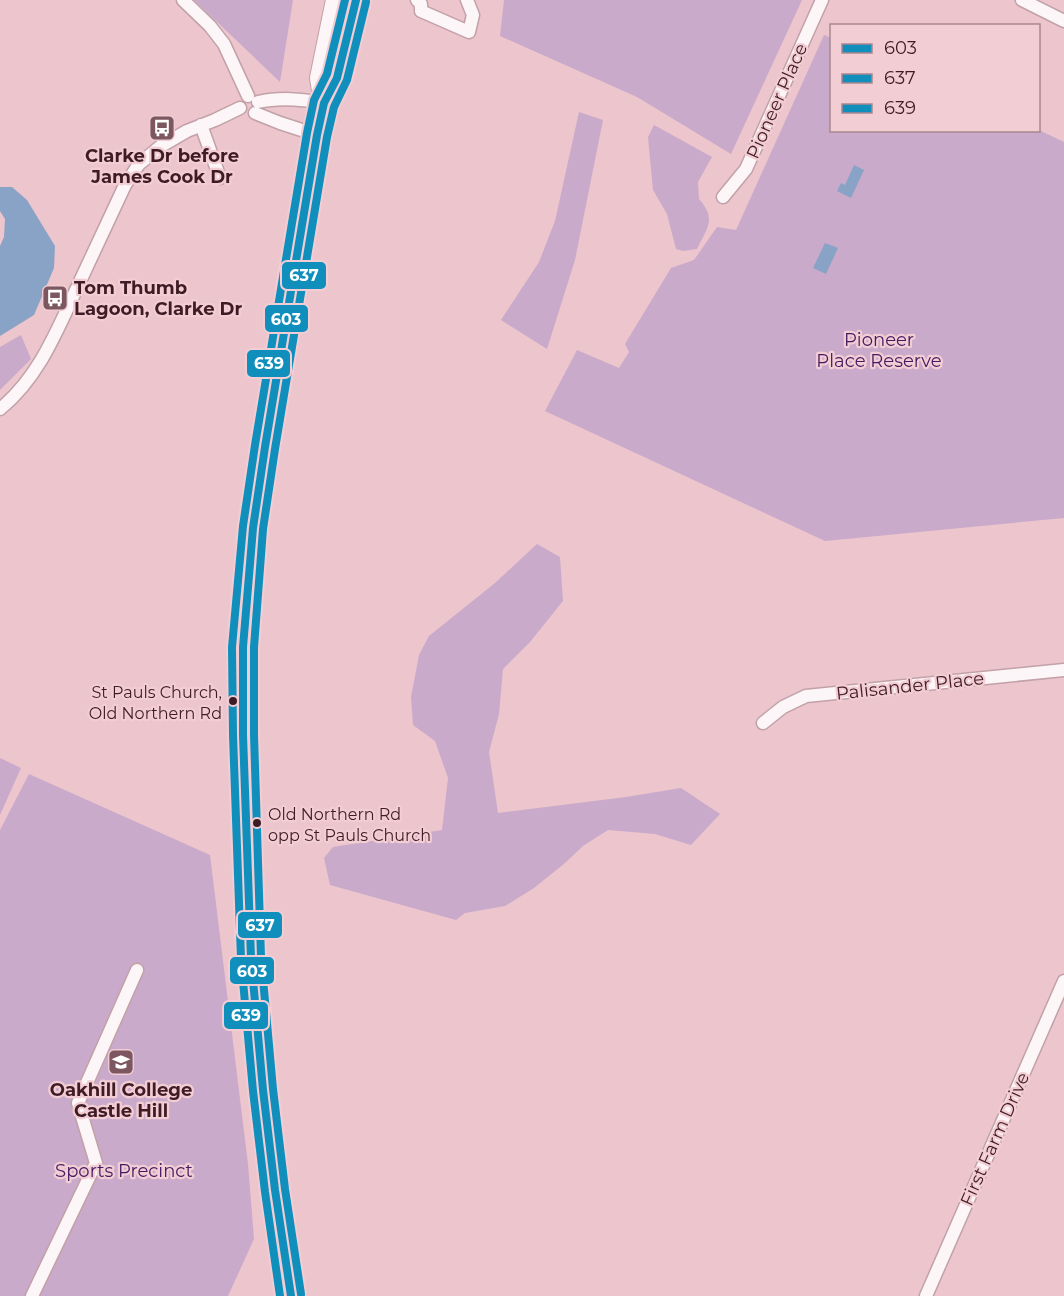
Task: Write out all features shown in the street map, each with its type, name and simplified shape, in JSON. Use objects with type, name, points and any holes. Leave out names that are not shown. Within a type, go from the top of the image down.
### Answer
[{"type":"main road","points":[[324,103],[320,78],[336,0]]},
{"type":"main road","points":[[291,1296],[264,1101],[251,958],[243,735],[243,648],[253,528],[317,135],[324,103],[337,78],[356,0]]},
{"type":"street","points":[[183,0],[210,26],[224,44],[254,104]]},
{"type":"street","points":[[417,0],[421,4],[421,11],[470,32],[473,15],[467,0]]},
{"type":"street","name":"Pioneer Place","points":[[723,197],[747,169],[822,0]]},
{"type":"street","points":[[1022,0],[1064,21]]},
{"type":"street","points":[[0,409],[14,398],[26,383],[48,349],[125,185],[139,164],[161,146],[187,131],[240,108],[240,101],[245,97],[280,123],[317,135]]},
{"type":"street","points":[[254,104],[274,98],[324,103]]},
{"type":"street","points":[[201,125],[220,178]]},
{"type":"street","name":"Palisander Place","points":[[764,723],[783,707],[806,696],[1064,670]]},
{"type":"street","points":[[32,1296],[96,1162],[78,1103],[137,970]]},
{"type":"street","name":"First Farm Drive","points":[[926,1296],[1064,981]]},
{"type":"green space","points":[[194,0],[293,0],[280,82]]},
{"type":"green space","points":[[504,0],[802,0],[731,154],[637,97],[500,36]]},
{"type":"green space","name":"Pioneer Place Reserve","points":[[824,35],[830,38],[830,132],[1040,130],[1064,142],[1064,518],[825,541],[545,411],[577,350],[619,368],[629,352],[625,344],[671,268],[694,260],[717,227],[736,230]]},
{"type":"green space","points":[[579,112],[603,120],[575,260],[547,349],[501,320],[539,262],[555,221]]},
{"type":"green space","points":[[654,125],[712,157],[698,182],[699,199],[708,212],[709,218],[707,229],[697,249],[683,251],[676,249],[667,214],[653,190],[648,137]]},
{"type":"green space","points":[[21,335],[31,359],[0,390],[0,347]]},
{"type":"green space","points":[[537,544],[560,557],[563,601],[530,642],[503,669],[499,714],[489,752],[498,813],[681,788],[720,814],[691,845],[655,834],[608,830],[583,846],[534,888],[505,906],[465,913],[456,920],[330,885],[324,858],[333,847],[442,830],[448,778],[435,741],[413,725],[411,697],[419,655],[429,636],[495,583]]},
{"type":"green space","points":[[0,758],[21,768],[0,815]]},
{"type":"green space","name":"Sports Precinct","points":[[29,774],[210,855],[248,1164],[254,1239],[228,1296],[0,1296],[0,830]]},
{"type":"water","points":[[854,165],[864,170],[851,198],[837,191],[841,183],[845,185]]},
{"type":"water","points":[[0,187],[12,187],[27,200],[55,246],[54,268],[34,315],[0,336],[0,246],[4,237],[5,219],[0,211]]},
{"type":"water","points":[[825,243],[838,248],[826,274],[813,268]]},
{"type":"transit line","name":"639","points":[[280,1296],[253,1091],[241,959],[232,647],[243,526],[307,133],[314,100],[327,74],[345,0]]},
{"type":"transit line","name":"603","points":[[291,1296],[263,1090],[251,958],[243,735],[243,647],[253,528],[317,135],[324,103],[337,78],[356,0]]},
{"type":"transit line","name":"637","points":[[301,1294],[273,1089],[261,957],[254,735],[254,647],[263,529],[327,137],[334,107],[347,80],[366,2]]},
{"type":"place","name":"Clarke Dr before James Cook Dr","points":[[162,128]]},
{"type":"place","name":"Tom Thumb Lagoon, Clarke Dr","points":[[55,298]]},
{"type":"place","name":"St Pauls Church, Old Northern Rd","points":[[233,701]]},
{"type":"place","name":"Old Northern Rd opp St Pauls Church","points":[[257,823]]},
{"type":"place","name":"Oakhill College Castle Hill","points":[[121,1062]]}]
